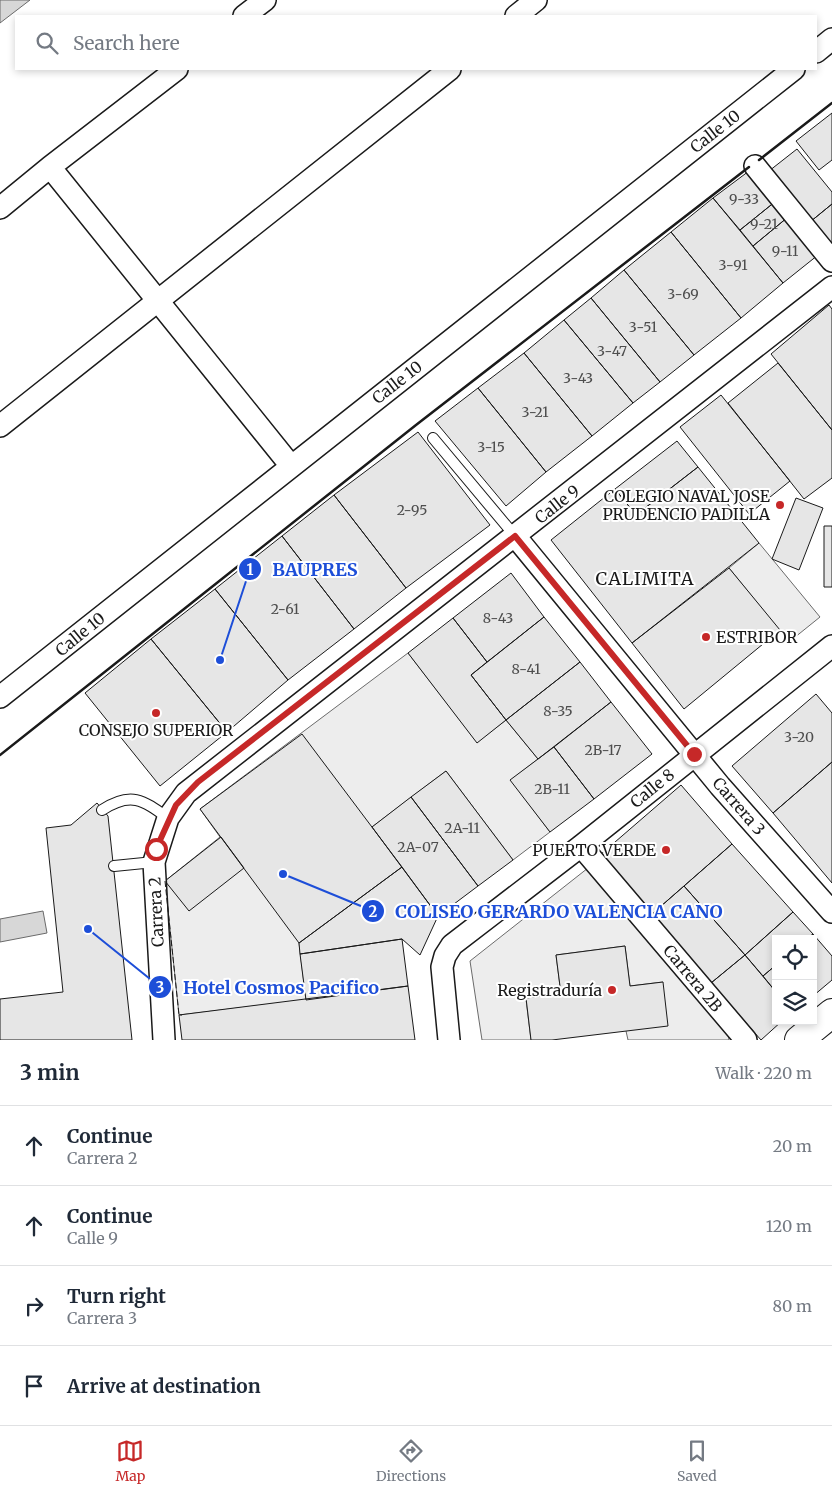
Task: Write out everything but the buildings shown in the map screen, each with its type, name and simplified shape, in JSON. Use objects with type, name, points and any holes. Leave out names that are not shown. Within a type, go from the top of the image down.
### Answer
[{"type":"highway","points":[[799,1040],[832,1013]]},
{"type":"street","points":[[245,15],[265,0]]},
{"type":"street","points":[[517,15],[536,0]]},
{"type":"street","points":[[817,51],[832,39]]},
{"type":"street","points":[[0,208],[176,70]]},
{"type":"street","points":[[0,426],[449,70]]},
{"type":"street","name":"Calle 10","points":[[0,697],[793,70]]},
{"type":"street","points":[[756,166],[832,261]]},
{"type":"street","points":[[50,168],[290,466]]},
{"type":"street","name":"Calle 9","points":[[186,793],[832,287]]},
{"type":"street","name":"Carrera 3","points":[[515,536],[694,754],[832,912]]},
{"type":"street","name":"Calle 8","points":[[449,1040],[442,967],[448,950],[832,646]]},
{"type":"street","name":"Carrera 2","points":[[164,1040],[154,862],[156,849],[168,818],[186,793]]},
{"type":"street","name":"Carrera 2B","points":[[581,846],[746,1040]]},
{"type":"lane","points":[[434,438],[515,536]]},
{"type":"lane","points":[[102,810],[119,800],[133,798],[142,801],[168,818]]},
{"type":"lane","points":[[114,866],[154,862]]},
{"type":"shaded area","points":[[0,0],[30,0],[0,23]]},
{"type":"shaded area","points":[[759,543],[820,617],[789,642],[729,568]]},
{"type":"shaded area","points":[[408,653],[477,742],[506,720],[538,759],[511,780],[550,832],[513,860],[446,771],[372,827],[402,867],[299,943],[306,1000],[179,1015],[165,881],[220,837],[200,809]]},
{"type":"shaded area","points":[[588,868],[728,1033],[729,1040],[628,1040],[626,1031],[663,982],[630,986],[625,946],[556,955],[561,994],[526,999],[531,1040],[482,1040],[470,961]]},
{"type":"shaded area","points":[[43,911],[47,933],[0,942],[0,919]]},
{"type":"fence","points":[[165,881],[179,1015],[182,1015]]},
{"type":"wall","points":[[759,160],[832,103]]},
{"type":"wall","points":[[0,755],[416,425],[749,167]]},
{"type":"place","name":"COLEGIO NAVAL JOSE PRUDENCIO PADILLA","points":[[780,505]]},
{"type":"place","name":"ESTRIBOR","points":[[706,637]]},
{"type":"place","name":"BAUPRES","points":[[220,660]]},
{"type":"place","name":"CONSEJO SUPERIOR","points":[[156,713]]},
{"type":"place","name":"PUERTO VERDE","points":[[666,850]]},
{"type":"place","name":"COLISEO GERARDO VALENCIA CANO","points":[[283,874]]},
{"type":"place","name":"Hotel Cosmos Pacifico","points":[[88,929]]},
{"type":"place","name":"Registraduría","points":[[612,990]]},
{"type":"district","name":"CALIMITA","points":[[645,579]]},
{"type":"route","points":[[156,849],[168,818],[176,805],[198,782],[515,536],[694,754]]}]
